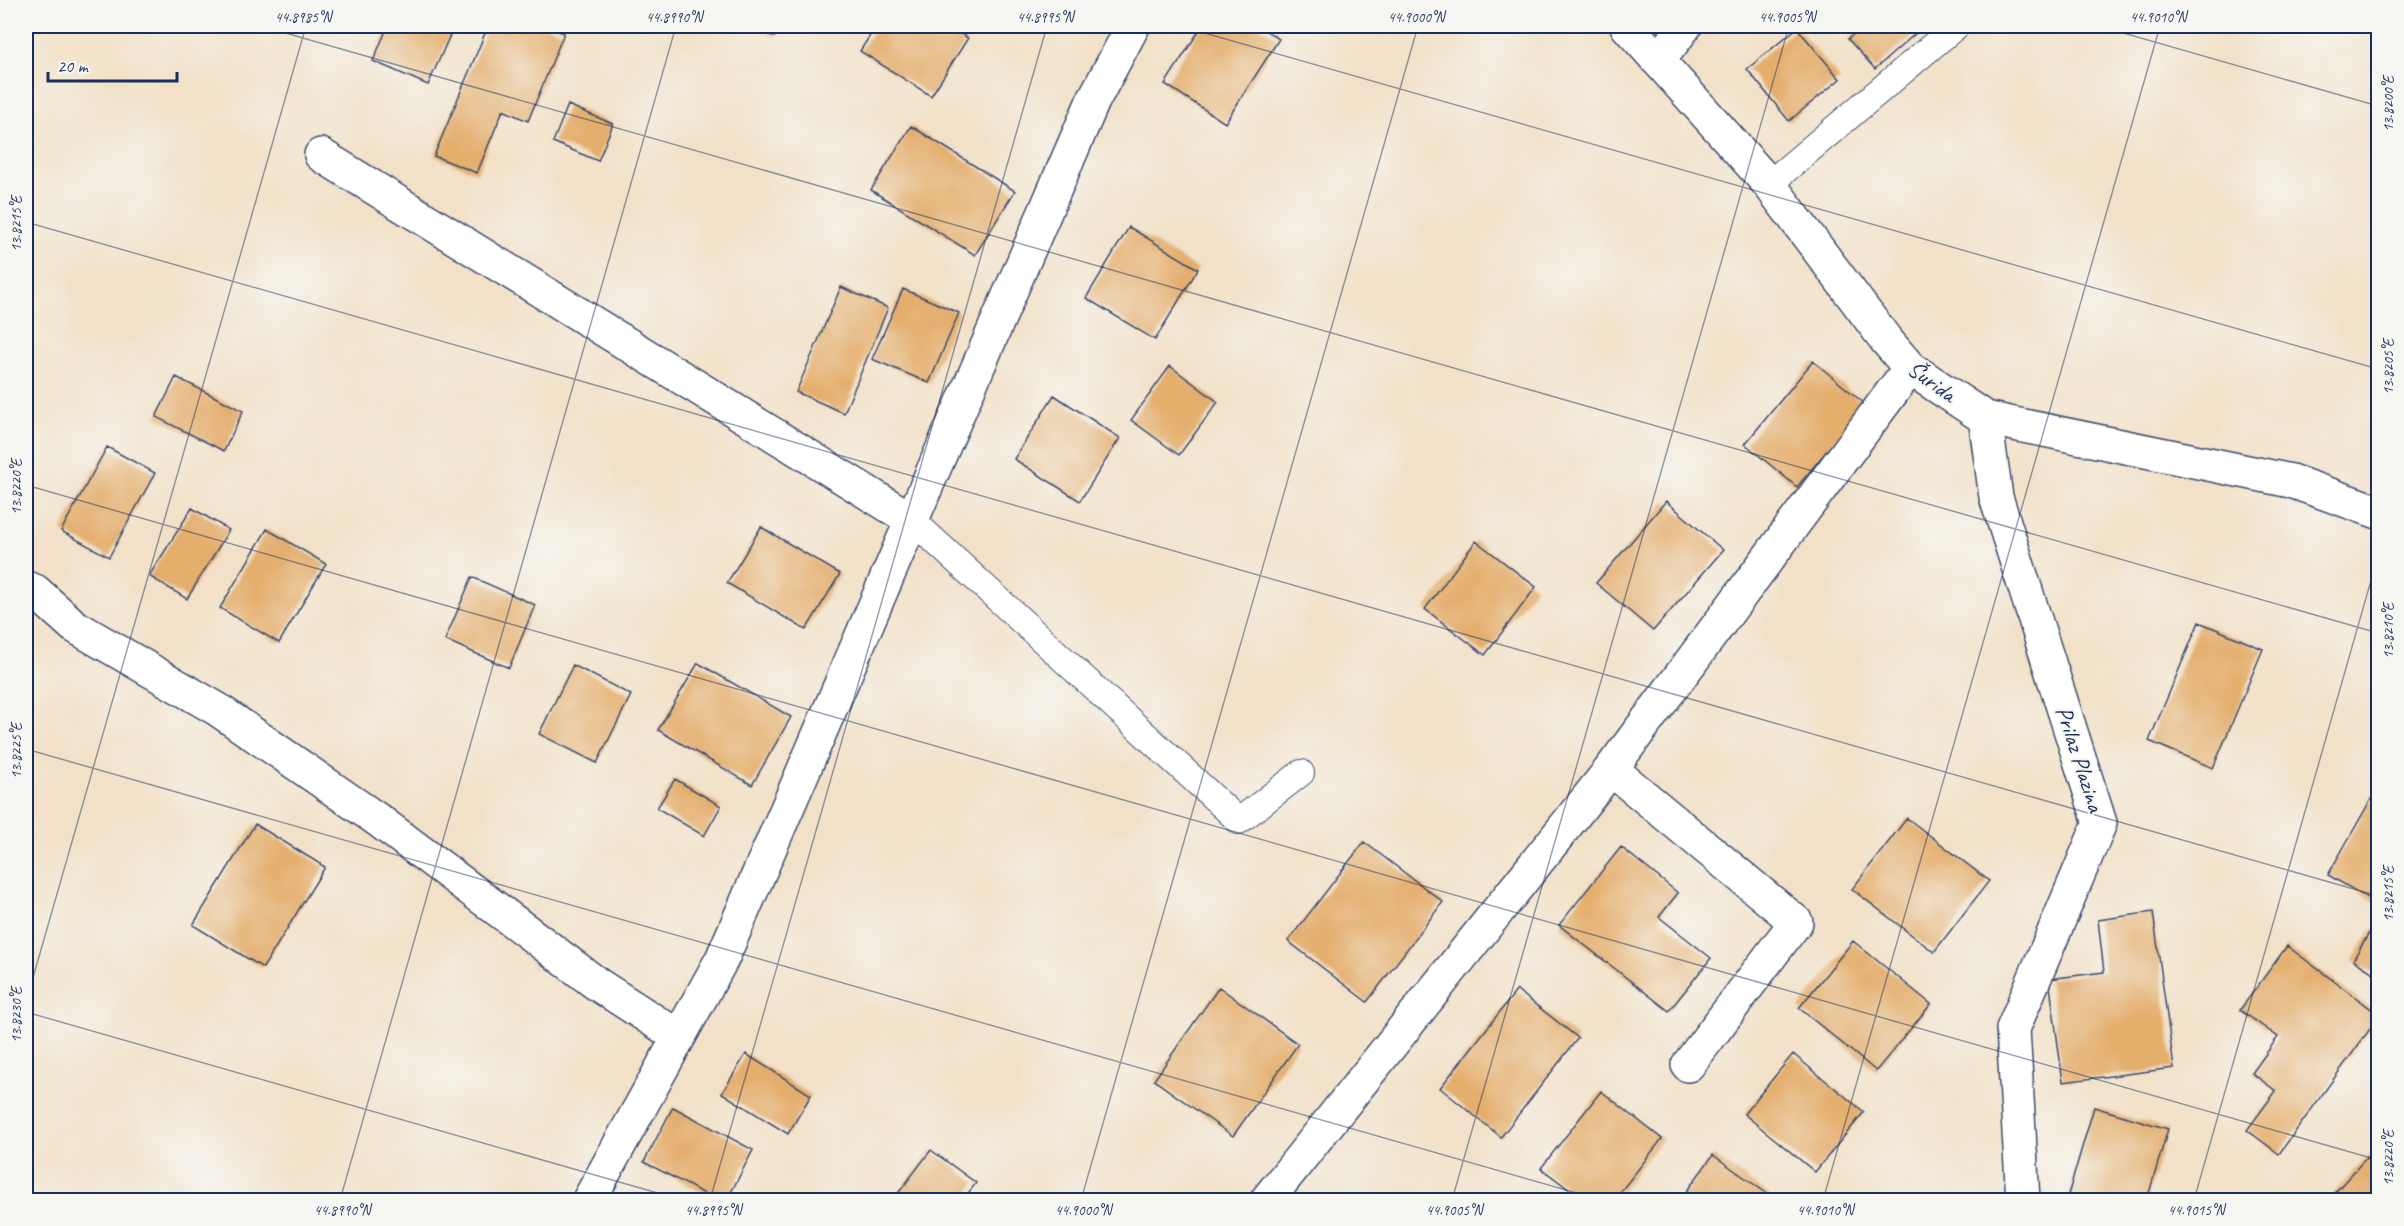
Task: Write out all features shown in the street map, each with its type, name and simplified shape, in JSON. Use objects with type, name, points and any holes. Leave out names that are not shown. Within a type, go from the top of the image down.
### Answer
[{"type":"street","points":[[589,1200],[722,959],[1093,101],[1133,26]]},
{"type":"street","name":"Šurida","points":[[1627,26],[1769,184],[1886,340],[1910,368],[1985,418],[2291,481],[2379,512]]},
{"type":"street","points":[[1659,60],[1685,26]]},
{"type":"street","points":[[321,155],[912,520]]},
{"type":"street","points":[[1267,1200],[1611,769],[1910,368]]},
{"type":"street","name":"Prilaz Plazina","points":[[1985,418],[1996,497],[2100,823],[2013,1029],[2023,1200]]},
{"type":"street","points":[[26,588],[34,591],[74,626],[217,709],[378,820],[597,984],[679,1037]]},
{"type":"street","points":[[1611,769],[1796,922],[1688,1065]]},
{"type":"lane","points":[[1769,184],[1956,26]]},
{"type":"lane","points":[[912,520],[1239,821],[1301,773]]},
{"type":"building","points":[[388,26],[454,26],[428,85],[373,61]]},
{"type":"building","points":[[488,26],[545,26],[564,33],[528,121],[503,110],[477,173],[434,156]]},
{"type":"building","points":[[756,26],[782,26],[774,37]]},
{"type":"building","points":[[876,26],[948,26],[968,38],[931,96],[860,51]]},
{"type":"building","points":[[1202,26],[1259,26],[1279,39],[1225,123],[1165,84]]},
{"type":"building","points":[[1863,26],[1924,26],[1875,69],[1848,39]]},
{"type":"building","points":[[1797,28],[1840,79],[1789,121],[1747,69]]},
{"type":"building","points":[[568,105],[613,124],[598,161],[553,142]]},
{"type":"building","points":[[911,126],[1015,191],[975,255],[871,190]]},
{"type":"building","points":[[1129,227],[1198,269],[1155,340],[1086,298]]},
{"type":"building","points":[[841,287],[888,308],[844,413],[796,392]]},
{"type":"building","points":[[903,289],[959,313],[929,383],[872,359]]},
{"type":"building","points":[[1813,361],[1865,404],[1797,487],[1745,444]]},
{"type":"building","points":[[1170,366],[1218,402],[1179,455],[1131,420]]},
{"type":"building","points":[[176,377],[243,411],[224,451],[156,417]]},
{"type":"building","points":[[1054,395],[1120,438],[1080,501],[1014,459]]},
{"type":"building","points":[[107,447],[155,473],[109,557],[61,531]]},
{"type":"building","points":[[1666,501],[1723,550],[1653,631],[1596,583]]},
{"type":"building","points":[[192,508],[229,530],[187,599],[149,576]]},
{"type":"building","points":[[761,527],[840,574],[806,630],[727,583]]},
{"type":"building","points":[[267,529],[326,564],[279,643],[220,608]]},
{"type":"building","points":[[1476,541],[1536,587],[1485,655],[1425,609]]},
{"type":"building","points":[[472,577],[535,605],[509,668],[445,640]]},
{"type":"building","points":[[2199,622],[2263,649],[2213,768],[2149,741]]},
{"type":"building","points":[[698,663],[791,717],[752,785],[658,730]]},
{"type":"building","points":[[573,665],[631,695],[597,763],[539,734]]},
{"type":"building","points":[[675,779],[721,806],[704,836],[657,808]]},
{"type":"building","points":[[2378,787],[2378,904],[2328,875]]},
{"type":"building","points":[[1907,818],[1989,881],[1934,952],[1852,889]]},
{"type":"building","points":[[255,824],[325,867],[263,968],[193,925]]},
{"type":"building","points":[[1364,842],[1443,902],[1367,1002],[1288,941]]},
{"type":"building","points":[[1621,847],[1678,893],[1659,917],[1711,958],[1669,1011],[1559,925]]},
{"type":"building","points":[[2153,912],[2174,1068],[2063,1082],[2049,979],[2104,972],[2098,920]]},
{"type":"building","points":[[2372,928],[2378,932],[2378,976],[2353,960]]},
{"type":"building","points":[[1853,941],[1931,1004],[1876,1071],[1799,1008]]},
{"type":"building","points":[[2287,946],[2378,1014],[2378,1018],[2279,1154],[2247,1130],[2276,1091],[2252,1073],[2278,1037],[2240,1010]]},
{"type":"building","points":[[1219,987],[1298,1044],[1233,1136],[1154,1080]]},
{"type":"building","points":[[1517,990],[1578,1038],[1501,1137],[1440,1088]]},
{"type":"building","points":[[746,1054],[811,1095],[788,1134],[722,1093]]},
{"type":"building","points":[[1793,1054],[1864,1112],[1815,1172],[1744,1114]]},
{"type":"building","points":[[1601,1091],[1662,1139],[1614,1200],[1583,1200],[1541,1168]]},
{"type":"building","points":[[673,1107],[753,1150],[727,1200],[716,1200],[644,1162]]},
{"type":"building","points":[[2094,1107],[2168,1129],[2147,1200],[2087,1200],[2068,1195]]},
{"type":"building","points":[[2378,1145],[2378,1200],[2328,1200]]},
{"type":"building","points":[[931,1150],[976,1183],[963,1200],[893,1200]]},
{"type":"building","points":[[1713,1155],[1776,1200],[1680,1200]]}]
